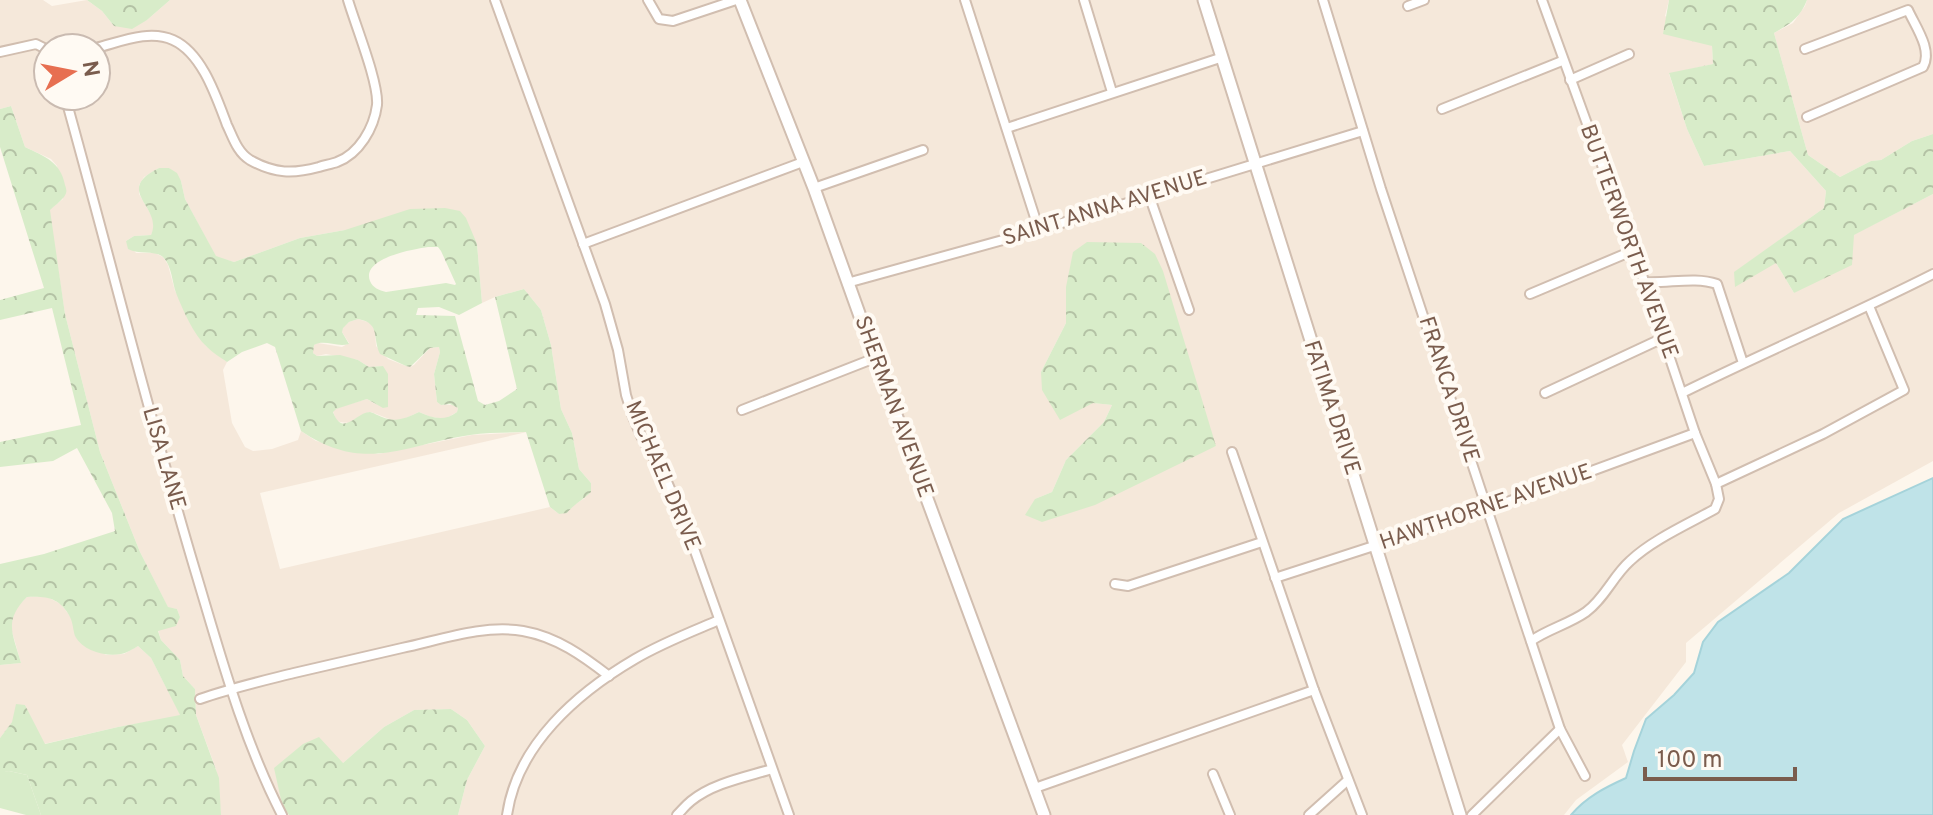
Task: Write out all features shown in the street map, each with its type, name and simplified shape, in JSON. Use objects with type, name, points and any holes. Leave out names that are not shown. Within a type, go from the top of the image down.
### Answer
[{"type":"street","points":[[112,44],[153,35],[173,40],[192,53],[202,66],[235,144],[247,159],[276,171],[297,173],[339,162],[359,148],[371,126],[377,105],[375,88],[348,0]]},
{"type":"street","name":"MICHAEL DRIVE","points":[[495,0],[610,319],[633,417],[686,526],[789,815]]},
{"type":"street","points":[[648,0],[659,19],[673,21],[738,0]]},
{"type":"street","name":"SHERMAN AVENUE","points":[[738,0],[814,188],[1044,815]]},
{"type":"street","points":[[965,0],[1039,230]]},
{"type":"street","points":[[1084,0],[1112,92]]},
{"type":"street","name":"FATIMA DRIVE","points":[[1204,0],[1460,815]]},
{"type":"street","name":"FRANCA DRIVE","points":[[1323,0],[1363,131],[1560,729],[1585,776]]},
{"type":"street","points":[[1408,6],[1424,0]]},
{"type":"street","name":"BUTTERWORTH AVENUE","points":[[1542,0],[1695,433],[1716,484]]},
{"type":"street","points":[[1805,49],[1908,10],[1930,48],[1923,67],[1807,117]]},
{"type":"street","points":[[0,52],[32,45]]},
{"type":"street","points":[[1570,80],[1629,54]]},
{"type":"street","points":[[1007,128],[1223,57]]},
{"type":"street","points":[[1442,109],[1562,61]]},
{"type":"street","name":"LISA LANE","points":[[69,112],[159,444],[230,688],[256,759],[282,815]]},
{"type":"street","name":"SAINT ANNA AVENUE","points":[[847,283],[1039,230],[1363,131]]},
{"type":"street","points":[[814,188],[923,150]]},
{"type":"street","points":[[583,244],[803,162]]},
{"type":"street","points":[[1149,195],[1189,310]]},
{"type":"street","points":[[1530,294],[1632,251]]},
{"type":"street","points":[[1682,393],[1933,274]]},
{"type":"street","points":[[1643,282],[1706,280],[1717,284],[1743,363]]},
{"type":"street","points":[[1531,641],[1587,611],[1638,554],[1715,509],[1719,499],[1716,484],[1823,434],[1904,390],[1869,306]]},
{"type":"street","points":[[1545,393],[1663,338]]},
{"type":"street","points":[[742,410],[875,358]]},
{"type":"street","name":"HAWTHORNE AVENUE","points":[[1275,578],[1488,509],[1695,433]]},
{"type":"street","points":[[1232,452],[1314,690],[1362,815]]},
{"type":"street","points":[[1115,584],[1128,586],[1262,542]]},
{"type":"street","points":[[507,815],[515,780],[530,752],[573,704],[635,659],[719,620]]},
{"type":"street","points":[[200,699],[230,688],[457,636],[497,630],[521,631],[553,639],[581,654],[609,676]]},
{"type":"street","points":[[1035,788],[1314,690]]},
{"type":"street","points":[[1472,815],[1560,729]]},
{"type":"street","points":[[677,815],[707,791],[772,769]]},
{"type":"street","points":[[1213,774],[1230,815]]},
{"type":"street","points":[[1309,815],[1348,780]]},
{"type":"shaded area","points":[[0,0],[43,0],[52,6],[87,0],[102,11],[114,26],[147,20],[170,0],[1669,0],[1665,16],[1712,46],[1713,64],[1669,74],[1687,129],[1704,166],[1790,151],[1826,191],[1824,208],[1735,272],[1776,263],[1794,293],[1853,235],[1933,194],[1933,461],[1839,513],[1686,643],[1686,662],[1622,745],[1628,762],[1576,800],[1564,815],[458,815],[467,780],[485,746],[467,720],[451,709],[414,710],[384,727],[343,763],[282,804],[289,815],[221,815],[216,769],[196,715],[195,689],[183,676],[180,660],[161,640],[158,630],[180,617],[177,609],[168,608],[140,552],[100,452],[65,314],[49,210],[63,199],[57,166],[51,159],[25,147],[11,106],[0,109]],"holes":[[[159,168],[169,168],[181,181],[185,199],[216,257],[234,262],[300,238],[345,230],[477,244],[482,303],[524,289],[541,310],[551,345],[561,409],[572,433],[579,469],[591,483],[585,498],[559,514],[550,507],[280,569],[260,493],[527,432],[472,435],[378,454],[316,441],[301,431],[298,440],[272,449],[253,451],[245,447],[232,423],[223,370],[227,362],[206,346],[175,291],[163,257],[155,253],[136,253],[126,241],[134,236],[151,235],[155,227],[139,194],[139,185],[144,177]],[[1066,287],[1216,446],[1035,499],[1052,492],[1066,460],[1104,422],[1112,405],[1093,403],[1041,372],[1066,323]]]},
{"type":"shaded area","points":[[1807,0],[1933,0],[1933,134],[1912,141],[1881,160],[1871,161],[1840,177],[1808,155],[1774,33],[1793,23]]},
{"type":"shaded area","points":[[358,319],[371,323],[376,346],[388,359],[406,366],[414,365],[430,348],[439,347],[434,374],[437,402],[454,405],[458,408],[457,412],[445,419],[419,412],[402,420],[392,420],[371,412],[349,423],[336,420],[333,411],[336,408],[367,399],[375,404],[383,366],[369,367],[358,360],[326,354],[317,356],[312,349],[318,343],[342,347],[349,343],[342,328]]},
{"type":"shaded area","points":[[45,596],[61,604],[72,619],[76,637],[106,655],[124,654],[138,646],[151,658],[181,716],[44,744],[25,705],[0,738],[0,665],[21,663],[11,628],[14,610],[27,597]]},
{"type":"green space","points":[[87,0],[170,0],[132,29],[114,26],[102,11]]},
{"type":"green space","points":[[1669,0],[1807,0],[1794,20],[1774,33],[1808,155],[1840,177],[1871,161],[1881,160],[1912,141],[1933,134],[1933,194],[1854,235],[1852,265],[1794,293],[1776,263],[1735,287],[1734,272],[1824,208],[1826,191],[1790,151],[1704,166],[1687,129],[1669,73],[1713,64],[1712,46],[1663,34]]},
{"type":"green space","points":[[11,106],[25,147],[51,161],[63,177],[66,194],[50,210],[65,314],[100,452],[140,552],[168,607],[177,609],[180,617],[176,626],[158,631],[161,640],[180,660],[183,676],[195,689],[196,715],[219,778],[221,815],[41,815],[27,775],[9,771],[0,773],[0,738],[12,722],[16,704],[25,705],[45,744],[180,715],[151,658],[138,646],[115,655],[89,649],[75,636],[66,611],[47,598],[27,597],[15,613],[12,628],[21,663],[0,665],[0,564],[44,554],[115,531],[112,513],[77,448],[53,461],[0,467],[0,442],[81,425],[52,308],[0,320],[0,300],[44,288],[0,147],[0,109]]},
{"type":"green space","points":[[159,168],[169,168],[177,173],[185,199],[216,256],[234,262],[300,238],[345,230],[410,209],[460,211],[477,244],[482,303],[459,315],[439,307],[418,308],[416,315],[455,316],[478,401],[485,405],[499,401],[517,389],[495,297],[524,289],[541,310],[551,345],[561,409],[572,433],[579,469],[591,483],[591,492],[567,513],[559,514],[550,507],[526,432],[477,434],[365,454],[324,444],[301,431],[275,347],[267,343],[242,352],[227,362],[207,347],[193,329],[163,257],[128,249],[126,241],[134,236],[151,235],[151,216],[139,192],[146,176]],"holes":[[[438,247],[441,251],[455,285],[446,283],[386,292],[371,283],[369,273],[373,266],[390,256]],[[358,319],[373,328],[380,354],[406,366],[410,367],[430,348],[439,347],[434,374],[437,402],[450,404],[458,408],[457,412],[438,418],[419,412],[396,420],[370,412],[341,423],[333,412],[336,409],[367,399],[383,408],[388,407],[388,374],[383,366],[369,367],[340,355],[317,356],[313,353],[314,345],[318,343],[349,344],[343,328]]]},
{"type":"green space","points":[[1087,242],[1141,243],[1155,254],[1163,271],[1216,446],[1095,505],[1042,522],[1025,515],[1035,499],[1052,492],[1066,460],[1104,422],[1112,405],[1093,403],[1060,420],[1042,390],[1041,372],[1066,323],[1066,287],[1073,252]]},
{"type":"green space","points":[[451,709],[467,720],[485,746],[467,780],[458,815],[289,815],[282,804],[274,768],[303,744],[319,737],[343,763],[384,727],[414,710]]},
{"type":"green space","points":[[0,772],[27,775],[41,815],[26,815],[0,808]]},
{"type":"water","points":[[1933,478],[1933,815],[1571,815],[1590,798],[1626,778],[1646,719],[1694,673],[1703,642],[1718,622],[1789,573],[1843,519]]}]
